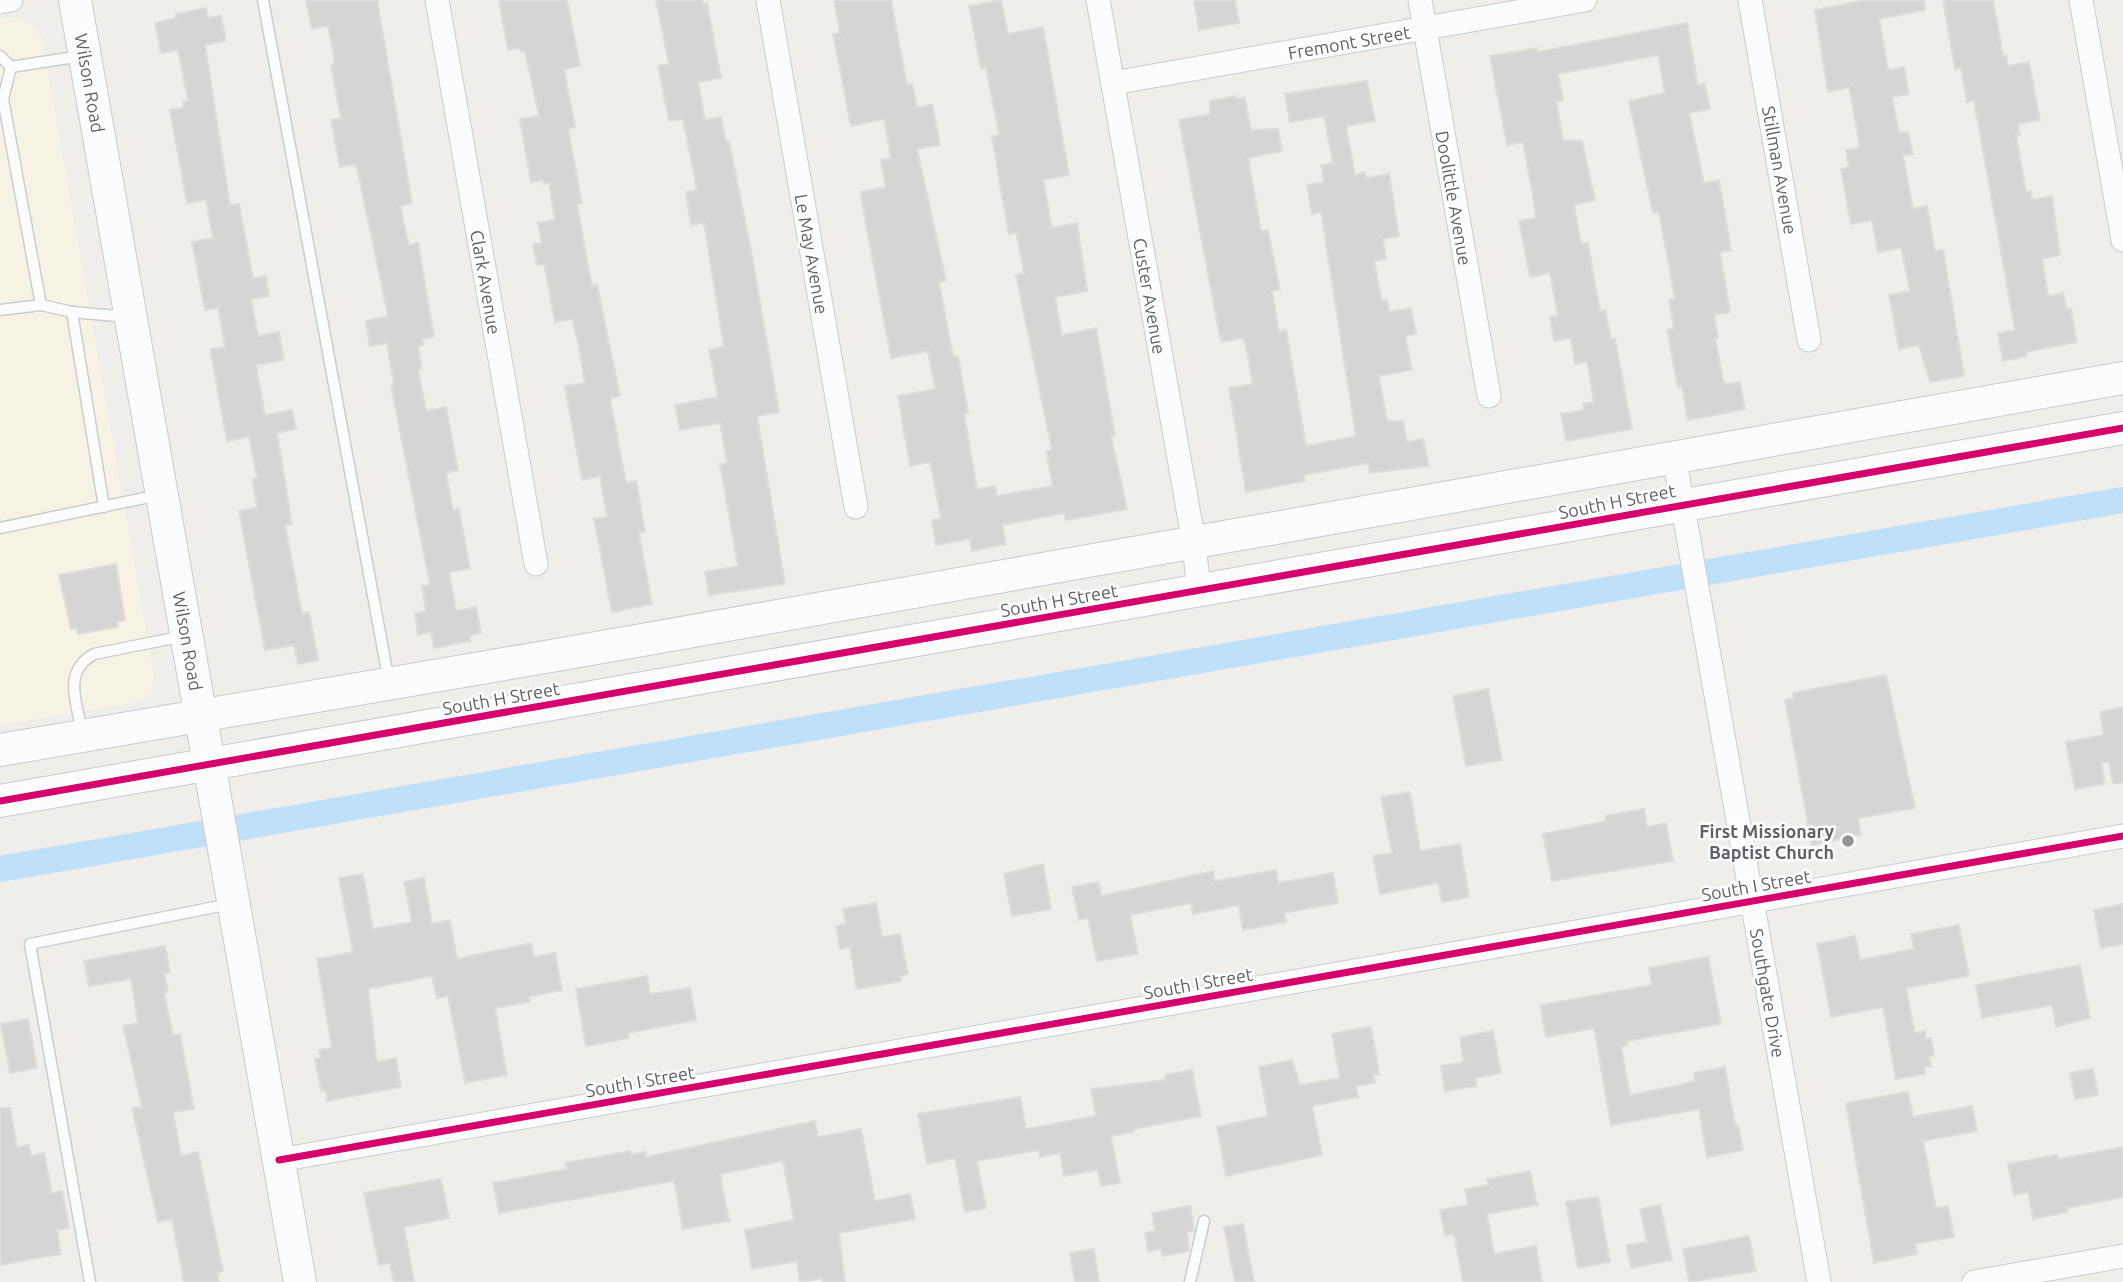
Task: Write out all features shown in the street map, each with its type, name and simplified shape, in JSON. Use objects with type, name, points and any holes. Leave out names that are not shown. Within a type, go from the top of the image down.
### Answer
[{"type":"street","points":[[0,2],[11,0]]},
{"type":"street","name":"Wilson Road","points":[[75,0],[300,1282]]},
{"type":"street","name":"Clark Avenue","points":[[437,0],[536,564]]},
{"type":"street","name":"Le May Avenue","points":[[768,0],[856,507]]},
{"type":"street","name":"Custer Avenue","points":[[1098,0],[1194,543],[1199,592]]},
{"type":"street","name":"Doolittle Avenue","points":[[1420,0],[1489,396]]},
{"type":"street","name":"Fremont Street","points":[[1113,83],[1585,0]]},
{"type":"street","name":"Stillman Avenue","points":[[1750,0],[1809,340]]},
{"type":"street","points":[[2081,0],[2123,240]]},
{"type":"street","name":"South H Street","points":[[0,750],[1194,543],[2123,378]]},
{"type":"street","name":"South H Street","points":[[0,801],[2123,428]]},
{"type":"street","name":"Southgate Drive","points":[[1674,456],[1819,1282]]},
{"type":"street","name":"South I Street","points":[[279,1160],[2123,836]]},
{"type":"street","points":[[1974,1282],[2123,1256]]},
{"type":"lane","points":[[263,0],[389,683]]},
{"type":"lane","points":[[11,67],[85,55]]},
{"type":"lane","points":[[0,56],[11,67]]},
{"type":"lane","points":[[11,67],[4,99],[41,305]]},
{"type":"lane","points":[[0,310],[41,305],[72,312],[131,317]]},
{"type":"lane","points":[[72,312],[104,507]]},
{"type":"lane","points":[[0,528],[162,494]]},
{"type":"lane","points":[[83,735],[74,688],[74,676],[82,661],[94,654],[187,636]]},
{"type":"lane","points":[[90,1282],[30,944],[233,904]]},
{"type":"lane","points":[[1190,1282],[1204,1221]]},
{"type":"shaded area","points":[[14,17],[32,26],[42,39],[154,677],[150,694],[134,702],[0,725],[0,19]]},
{"type":"building","points":[[306,0],[377,0],[412,203],[400,206],[409,245],[418,243],[434,337],[422,339],[423,345],[418,346],[422,369],[418,370],[426,411],[446,407],[458,470],[446,473],[453,510],[459,509],[470,569],[449,572],[456,611],[476,607],[481,633],[469,636],[470,641],[434,648],[431,632],[418,635],[415,613],[426,611],[422,586],[430,585],[391,385],[394,385],[387,343],[370,346],[366,321],[388,316],[358,172],[355,164],[340,167],[331,120],[341,118],[331,65],[335,64],[328,26],[312,29]]},
{"type":"building","points":[[499,0],[567,0],[580,66],[564,69],[575,127],[568,129],[582,203],[577,204],[592,286],[597,285],[620,396],[610,398],[626,483],[636,481],[645,532],[639,533],[652,604],[612,612],[594,519],[607,517],[600,476],[582,480],[565,386],[585,383],[578,342],[572,319],[555,322],[544,264],[537,265],[533,244],[542,243],[538,223],[555,220],[549,183],[544,184],[543,180],[531,182],[520,119],[539,116],[525,51],[521,52],[520,48],[508,50]]},
{"type":"building","points":[[656,0],[702,0],[703,4],[707,3],[721,78],[698,82],[705,120],[721,117],[726,142],[729,141],[779,412],[757,416],[785,584],[709,595],[705,572],[738,566],[720,464],[727,463],[720,423],[680,430],[675,405],[718,397],[709,350],[724,347],[704,223],[691,225],[686,192],[697,190],[683,119],[669,121],[658,66],[669,64]]},
{"type":"building","points":[[834,0],[891,0],[907,85],[912,84],[917,108],[932,104],[940,145],[917,149],[946,281],[939,282],[953,357],[958,356],[968,413],[964,414],[977,489],[995,486],[997,496],[1053,486],[1046,451],[1052,450],[1016,275],[1024,273],[1016,232],[1009,234],[1004,208],[992,136],[999,135],[986,68],[981,69],[969,6],[1001,0],[1008,34],[1043,27],[1069,175],[1043,180],[1052,228],[1077,223],[1087,291],[1055,297],[1062,335],[1096,328],[1115,436],[1111,436],[1127,509],[1066,520],[1064,513],[1002,525],[1006,544],[972,551],[970,539],[936,545],[932,520],[941,518],[930,462],[910,466],[898,396],[935,389],[928,351],[891,358],[860,192],[886,187],[881,160],[891,158],[884,119],[851,126],[833,34],[840,33]]},
{"type":"building","points":[[1194,0],[1235,0],[1239,23],[1199,30]]},
{"type":"building","points":[[1865,0],[1924,0],[1925,10],[1879,19],[1888,70],[1904,67],[1909,94],[1892,97],[1899,133],[1908,132],[1913,154],[1903,156],[1913,209],[1927,206],[1935,251],[1943,250],[1964,376],[1930,382],[1919,345],[1899,349],[1889,295],[1910,291],[1901,248],[1878,252],[1872,220],[1851,224],[1841,169],[1849,167],[1846,150],[1860,148],[1849,87],[1828,92],[1815,10]]},
{"type":"building","points":[[1943,0],[1993,0],[2003,56],[2006,55],[2008,66],[2029,62],[2040,120],[2018,124],[2020,135],[2016,135],[2026,192],[2031,191],[2032,200],[2052,196],[2060,255],[2042,259],[2048,296],[2063,293],[2067,309],[2071,308],[2077,342],[2026,352],[2027,356],[2003,361],[1998,333],[2015,330],[1974,100],[1967,102],[1961,68],[1955,69]]},
{"type":"building","points":[[206,8],[208,18],[221,16],[226,41],[205,45],[230,205],[239,204],[253,279],[266,276],[269,296],[251,299],[258,336],[279,332],[284,360],[256,365],[265,415],[292,410],[296,429],[277,433],[292,524],[285,525],[302,614],[309,612],[318,660],[298,664],[294,645],[265,650],[239,511],[257,507],[252,479],[257,478],[249,437],[227,441],[210,349],[225,347],[218,308],[205,310],[192,242],[213,238],[206,200],[187,203],[170,110],[184,107],[183,101],[188,100],[178,50],[161,53],[155,23],[177,18],[176,14]]},
{"type":"building","points":[[1687,23],[1698,85],[1705,83],[1710,109],[1689,113],[1704,183],[1719,180],[1731,250],[1720,252],[1730,312],[1714,315],[1718,337],[1715,338],[1724,384],[1740,382],[1745,409],[1688,420],[1682,386],[1678,387],[1667,330],[1674,328],[1669,300],[1675,299],[1659,212],[1653,213],[1629,101],[1665,93],[1658,55],[1558,74],[1563,100],[1556,101],[1563,140],[1582,141],[1595,200],[1574,205],[1581,244],[1588,243],[1600,311],[1605,310],[1611,339],[1615,339],[1632,429],[1566,441],[1561,414],[1584,410],[1583,404],[1594,402],[1587,362],[1575,364],[1571,338],[1554,341],[1550,317],[1558,316],[1550,273],[1530,277],[1519,221],[1536,218],[1533,196],[1523,142],[1507,145],[1490,56],[1537,48],[1538,52]]},
{"type":"building","points":[[1367,81],[1375,121],[1346,126],[1355,175],[1365,172],[1366,178],[1389,174],[1399,236],[1383,239],[1386,259],[1374,261],[1382,301],[1387,300],[1389,312],[1411,308],[1416,334],[1405,336],[1412,370],[1379,376],[1387,421],[1403,421],[1407,442],[1423,439],[1429,466],[1370,473],[1368,463],[1304,475],[1305,481],[1246,492],[1229,388],[1253,384],[1242,338],[1221,342],[1179,120],[1210,114],[1210,101],[1236,96],[1236,99],[1245,98],[1251,130],[1278,129],[1282,151],[1248,158],[1261,231],[1268,230],[1280,290],[1272,291],[1279,332],[1286,330],[1306,446],[1356,436],[1321,212],[1312,214],[1307,185],[1324,182],[1321,165],[1333,163],[1324,116],[1290,122],[1285,94]]},
{"type":"building","points":[[116,564],[125,620],[117,622],[118,627],[78,634],[77,628],[71,629],[59,575]]},
{"type":"building","points":[[1886,675],[1915,808],[1858,818],[1861,835],[1812,845],[1785,700],[1794,698],[1793,693]]},
{"type":"building","points":[[1488,689],[1502,760],[1466,766],[1453,696]]},
{"type":"building","points":[[2123,707],[2123,783],[2113,783],[2109,762],[2101,763],[2105,784],[2075,789],[2066,742],[2104,735],[2100,712]]},
{"type":"building","points":[[1410,792],[1420,851],[1460,844],[1469,897],[1442,902],[1438,883],[1380,894],[1373,856],[1392,853],[1381,797]]},
{"type":"building","points":[[1644,809],[1647,827],[1666,823],[1673,861],[1552,881],[1543,834],[1606,821],[1605,816]]},
{"type":"building","points":[[1043,864],[1051,909],[1012,916],[1004,874]]},
{"type":"building","points":[[1276,870],[1278,883],[1333,873],[1338,903],[1284,913],[1286,922],[1243,930],[1239,905],[1193,914],[1191,903],[1130,915],[1138,954],[1097,961],[1088,918],[1079,920],[1072,887],[1099,882],[1101,896],[1213,871],[1215,881]]},
{"type":"building","points":[[363,874],[373,929],[412,922],[404,882],[424,878],[432,924],[450,920],[457,959],[531,943],[534,957],[555,953],[562,990],[529,997],[530,1002],[495,1008],[507,1075],[465,1083],[448,996],[437,998],[432,976],[368,989],[377,1062],[396,1058],[401,1087],[327,1101],[326,1090],[321,1091],[315,1059],[321,1058],[319,1050],[332,1048],[317,959],[353,952],[339,878]]},
{"type":"building","points":[[876,903],[882,937],[900,934],[908,974],[900,976],[901,981],[857,989],[850,947],[840,949],[836,926],[846,924],[843,909]]},
{"type":"building","points":[[2123,904],[2123,944],[2101,948],[2094,910]]},
{"type":"building","points":[[1959,925],[1969,976],[1906,988],[1915,1033],[1925,1031],[1926,1039],[1931,1038],[1934,1056],[1929,1057],[1931,1066],[1924,1067],[1925,1074],[1896,1079],[1883,1007],[1831,1017],[1817,944],[1855,936],[1860,960],[1914,949],[1911,934]]},
{"type":"building","points":[[165,946],[170,972],[164,973],[168,992],[164,993],[173,1036],[180,1034],[194,1109],[173,1112],[181,1156],[198,1152],[223,1271],[217,1272],[219,1282],[184,1282],[172,1219],[158,1222],[132,1108],[142,1107],[123,1026],[138,1023],[131,979],[89,986],[84,961]]},
{"type":"building","points":[[1708,957],[1721,1024],[1627,1041],[1628,1045],[1621,1046],[1630,1095],[1695,1081],[1694,1073],[1725,1067],[1735,1125],[1738,1125],[1743,1150],[1707,1157],[1699,1109],[1611,1125],[1594,1028],[1546,1037],[1540,1005],[1652,985],[1649,968]]},
{"type":"building","points":[[2080,965],[2090,1018],[2056,1027],[2052,1005],[1982,1018],[1976,985]]},
{"type":"building","points":[[647,976],[650,994],[690,988],[696,1020],[628,1033],[629,1038],[586,1046],[576,989]]},
{"type":"building","points":[[28,1019],[37,1068],[10,1073],[1,1024]]},
{"type":"building","points":[[1371,1026],[1379,1074],[1373,1075],[1375,1083],[1356,1086],[1358,1097],[1312,1106],[1322,1155],[1226,1176],[1217,1127],[1268,1116],[1259,1067],[1292,1060],[1300,1085],[1340,1078],[1332,1034]]},
{"type":"building","points":[[1493,1031],[1501,1073],[1475,1078],[1477,1086],[1445,1091],[1441,1066],[1464,1062],[1460,1037]]},
{"type":"building","points":[[2093,1069],[2098,1095],[2075,1099],[2070,1073]]},
{"type":"building","points":[[1192,1070],[1201,1116],[1111,1136],[1120,1183],[1101,1186],[1098,1170],[1064,1176],[1060,1153],[1040,1157],[1039,1150],[977,1161],[986,1208],[965,1212],[955,1158],[927,1164],[918,1114],[1020,1097],[1026,1129],[1096,1116],[1091,1089],[1165,1080],[1165,1075]]},
{"type":"building","points":[[1908,1092],[1913,1117],[1972,1106],[1977,1131],[1923,1141],[1936,1208],[1948,1206],[1954,1237],[1915,1244],[1917,1254],[1874,1263],[1846,1103]]},
{"type":"building","points":[[0,1108],[10,1108],[17,1147],[29,1145],[31,1156],[44,1153],[52,1193],[62,1191],[69,1228],[57,1230],[61,1254],[0,1265]]},
{"type":"building","points":[[815,1121],[818,1137],[861,1129],[875,1201],[910,1194],[915,1219],[839,1233],[845,1282],[823,1282],[822,1278],[800,1282],[797,1261],[752,1269],[745,1230],[794,1220],[783,1161],[720,1174],[729,1221],[683,1229],[674,1181],[499,1213],[493,1183],[567,1169],[565,1163],[630,1151],[631,1155],[645,1152],[646,1157]]},
{"type":"building","points":[[2123,1147],[2123,1197],[2067,1208],[2068,1212],[2033,1219],[2028,1192],[2014,1195],[2008,1164],[2057,1155],[2058,1159]]},
{"type":"building","points":[[1530,1171],[1537,1205],[1487,1214],[1494,1254],[1536,1246],[1542,1282],[1463,1282],[1454,1234],[1445,1235],[1440,1210],[1468,1205],[1465,1189],[1489,1185],[1487,1179]]},
{"type":"building","points":[[441,1179],[449,1218],[404,1227],[414,1282],[394,1282],[390,1263],[379,1265],[364,1193]]},
{"type":"building","points":[[1598,1197],[1610,1262],[1578,1268],[1566,1202]]},
{"type":"building","points":[[1660,1205],[1672,1260],[1631,1268],[1626,1245],[1647,1242],[1640,1209]]},
{"type":"building","points":[[1190,1206],[1194,1231],[1187,1232],[1189,1251],[1163,1256],[1161,1249],[1148,1251],[1145,1233],[1155,1231],[1152,1213]]},
{"type":"building","points":[[1243,1224],[1254,1282],[1235,1282],[1224,1227]]},
{"type":"building","points":[[1749,1236],[1756,1271],[1689,1282],[1683,1249]]},
{"type":"building","points":[[1094,1249],[1099,1282],[1075,1282],[1070,1253]]},
{"type":"waterway","points":[[0,869],[2123,500]]},
{"type":"cycle path","points":[[0,801],[2123,428]]},
{"type":"cycle path","points":[[279,1160],[2123,836]]},
{"type":"place","name":"First Missionary Baptist Church","points":[[1848,841]]}]
